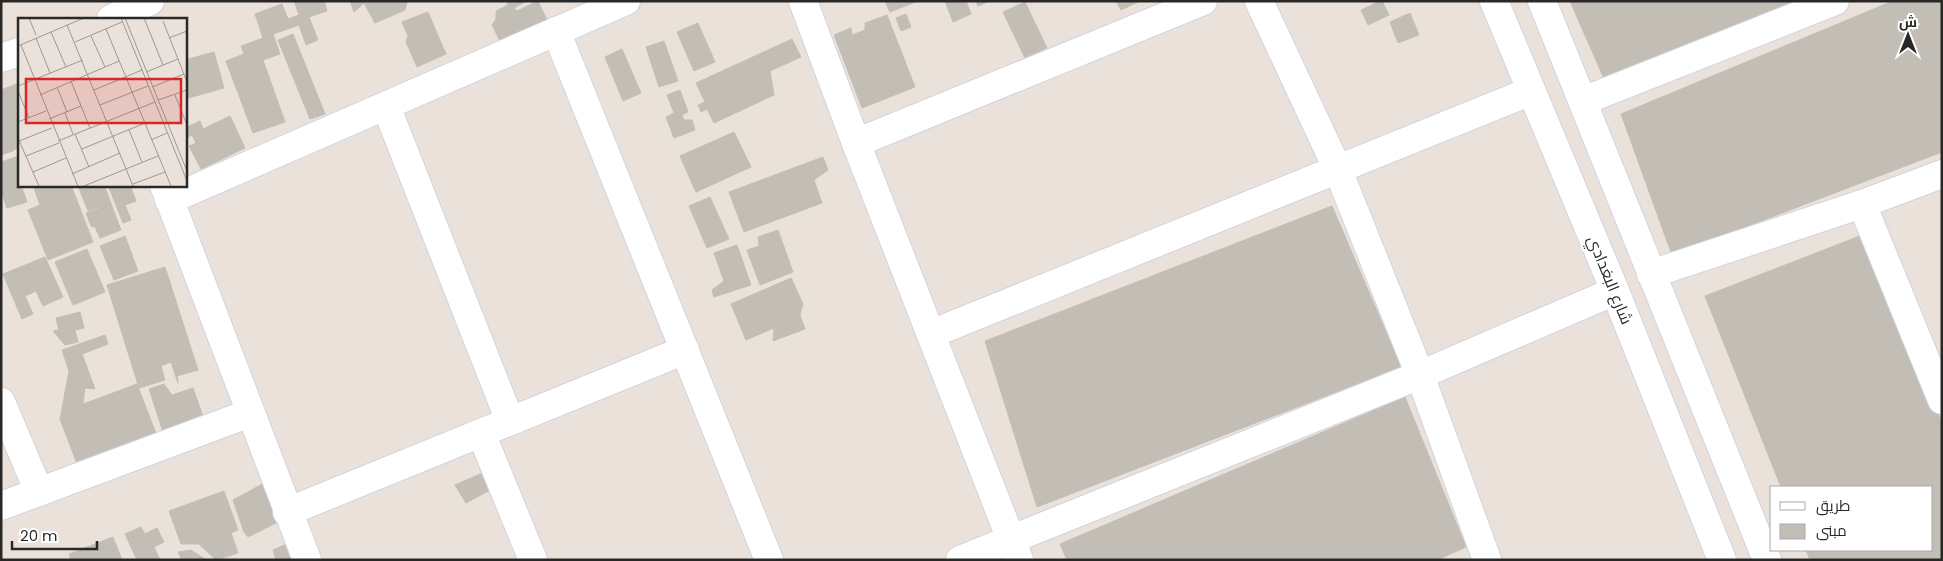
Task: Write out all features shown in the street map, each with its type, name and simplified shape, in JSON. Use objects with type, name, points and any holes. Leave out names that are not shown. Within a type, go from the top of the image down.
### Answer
[{"type":"street","points":[[97,1],[104,18]]},
{"type":"street","points":[[113,18],[150,1]]},
{"type":"street","points":[[186,185],[386,106],[626,1]]},
{"type":"street","points":[[803,1],[856,143],[1015,550]]},
{"type":"street","points":[[856,143],[1203,1]]},
{"type":"street","points":[[1258,1],[1338,170],[1420,376],[1484,559]]},
{"type":"street","name":"شارع البغدادي","points":[[1494,1],[1615,291],[1722,560]]},
{"type":"street","points":[[1542,1],[1768,560]]},
{"type":"street","points":[[1583,101],[1835,1]]},
{"type":"street","points":[[556,32],[769,560]]},
{"type":"street","points":[[1,58],[18,52]]},
{"type":"street","points":[[931,334],[1531,91]]},
{"type":"street","points":[[386,106],[510,422]]},
{"type":"street","points":[[1651,274],[1862,204],[1942,174]]},
{"type":"street","points":[[184,186],[166,193],[306,560]]},
{"type":"street","points":[[1862,204],[1942,400]]},
{"type":"street","points":[[960,560],[1015,550],[1615,291]]},
{"type":"street","points":[[288,512],[685,350]]},
{"type":"street","points":[[1,402],[38,492]]},
{"type":"street","points":[[1,506],[250,413]]},
{"type":"street","points":[[481,433],[533,560]]},
{"type":"building","points":[[294,1],[324,1],[327,11],[309,17],[318,40],[306,45],[299,25],[273,34],[280,54],[263,60],[285,122],[253,133],[226,61],[244,54],[241,46],[263,38],[255,14],[282,4],[288,19],[299,15]]},
{"type":"building","points":[[350,1],[407,1],[405,10],[375,23],[364,3],[354,12]]},
{"type":"building","points":[[506,1],[526,1],[514,8],[517,11],[538,1],[547,20],[501,43],[492,25],[496,19],[496,11],[508,5]]},
{"type":"building","points":[[885,1],[918,1],[890,12]]},
{"type":"building","points":[[945,1],[966,1],[971,14],[953,22]]},
{"type":"building","points":[[976,1],[990,1],[978,6]]},
{"type":"building","points":[[1116,1],[1138,1],[1138,2],[1121,10]]},
{"type":"building","points":[[1382,1],[1389,15],[1368,25],[1361,10]]},
{"type":"building","points":[[1570,1],[1813,1],[1605,81]]},
{"type":"building","points":[[1579,1],[1791,1],[1615,70]]},
{"type":"building","points":[[1893,1],[1942,1],[1942,152],[1672,255],[1621,114]]},
{"type":"building","points":[[1025,2],[1047,48],[1025,58],[1003,12]]},
{"type":"building","points":[[428,12],[446,54],[417,67],[406,42],[408,36],[402,22]]},
{"type":"building","points":[[1410,13],[1419,35],[1398,43],[1390,22]]},
{"type":"building","points":[[906,14],[911,27],[901,31],[896,18]]},
{"type":"building","points":[[887,15],[915,87],[862,108],[834,35],[851,28],[852,35],[865,30],[865,23]]},
{"type":"building","points":[[698,23],[715,62],[694,71],[677,32]]},
{"type":"building","points":[[293,34],[325,114],[310,119],[278,40]]},
{"type":"building","points":[[792,39],[801,57],[770,71],[774,95],[714,123],[707,109],[701,112],[698,105],[705,102],[696,83]]},
{"type":"building","points":[[664,41],[678,81],[659,87],[646,47]]},
{"type":"building","points":[[622,49],[641,93],[623,101],[605,57]]},
{"type":"building","points":[[214,52],[224,88],[186,99],[186,60]]},
{"type":"building","points":[[18,83],[18,147],[13,151],[1,155],[1,90]]},
{"type":"building","points":[[680,90],[688,112],[682,115],[684,120],[692,120],[695,130],[674,138],[666,117],[674,113],[667,95]]},
{"type":"building","points":[[230,116],[245,148],[201,169],[189,146],[196,143],[192,135],[186,138],[186,128],[200,121],[203,129]]},
{"type":"building","points":[[734,132],[751,167],[696,192],[680,156]]},
{"type":"building","points":[[18,156],[18,186],[21,186],[27,202],[7,208],[1,191],[1,162]]},
{"type":"building","points":[[823,157],[828,170],[814,180],[822,203],[744,232],[729,192]]},
{"type":"building","points":[[33,186],[71,186],[93,242],[48,260],[28,210],[40,205]]},
{"type":"building","points":[[78,186],[104,186],[121,230],[100,238],[95,227],[91,226],[86,213],[100,208],[88,211]]},
{"type":"building","points":[[108,186],[130,186],[136,201],[125,205],[131,220],[123,223]]},
{"type":"building","points":[[710,197],[729,239],[707,248],[689,206]]},
{"type":"building","points":[[1332,206],[1401,367],[1037,507],[985,341]]},
{"type":"building","points":[[778,230],[793,272],[760,285],[747,250],[759,246],[758,237]]},
{"type":"building","points":[[1865,234],[1942,423],[1942,560],[1810,560],[1806,551],[1933,551],[1933,486],[1781,486],[1705,296]]},
{"type":"building","points":[[125,236],[138,271],[114,280],[100,246]]},
{"type":"building","points":[[737,245],[751,285],[714,297],[712,290],[724,281],[714,253]]},
{"type":"building","points":[[87,249],[105,292],[73,305],[55,262]]},
{"type":"building","points":[[45,257],[63,297],[43,306],[36,291],[25,296],[33,314],[22,319],[3,274]]},
{"type":"building","points":[[165,267],[198,370],[177,376],[178,383],[171,362],[161,366],[165,380],[139,388],[107,285]]},
{"type":"building","points":[[791,278],[803,304],[800,315],[805,329],[773,341],[774,328],[746,340],[731,304]]},
{"type":"building","points":[[80,312],[84,328],[75,330],[78,342],[65,345],[53,331],[59,330],[56,318]]},
{"type":"building","points":[[105,335],[108,344],[82,354],[95,389],[85,388],[83,404],[137,384],[160,444],[81,474],[60,419],[69,371],[62,350]]},
{"type":"building","points":[[164,384],[172,395],[193,388],[205,422],[164,435],[149,389]]},
{"type":"building","points":[[1405,397],[1466,547],[1437,560],[1067,560],[1060,544]]},
{"type":"building","points":[[487,471],[492,489],[466,503],[455,485]]},
{"type":"building","points":[[266,482],[282,520],[248,537],[244,532],[233,500]]},
{"type":"building","points":[[224,491],[238,530],[231,533],[238,553],[216,560],[199,544],[181,544],[169,511]]},
{"type":"building","points":[[141,527],[145,534],[157,528],[164,542],[154,547],[160,560],[137,560],[125,534]]},
{"type":"building","points":[[113,537],[122,560],[71,560],[69,554]]},
{"type":"building","points":[[289,543],[295,560],[276,560],[273,550]]},
{"type":"building","points":[[191,550],[206,560],[182,560],[178,552]]}]
